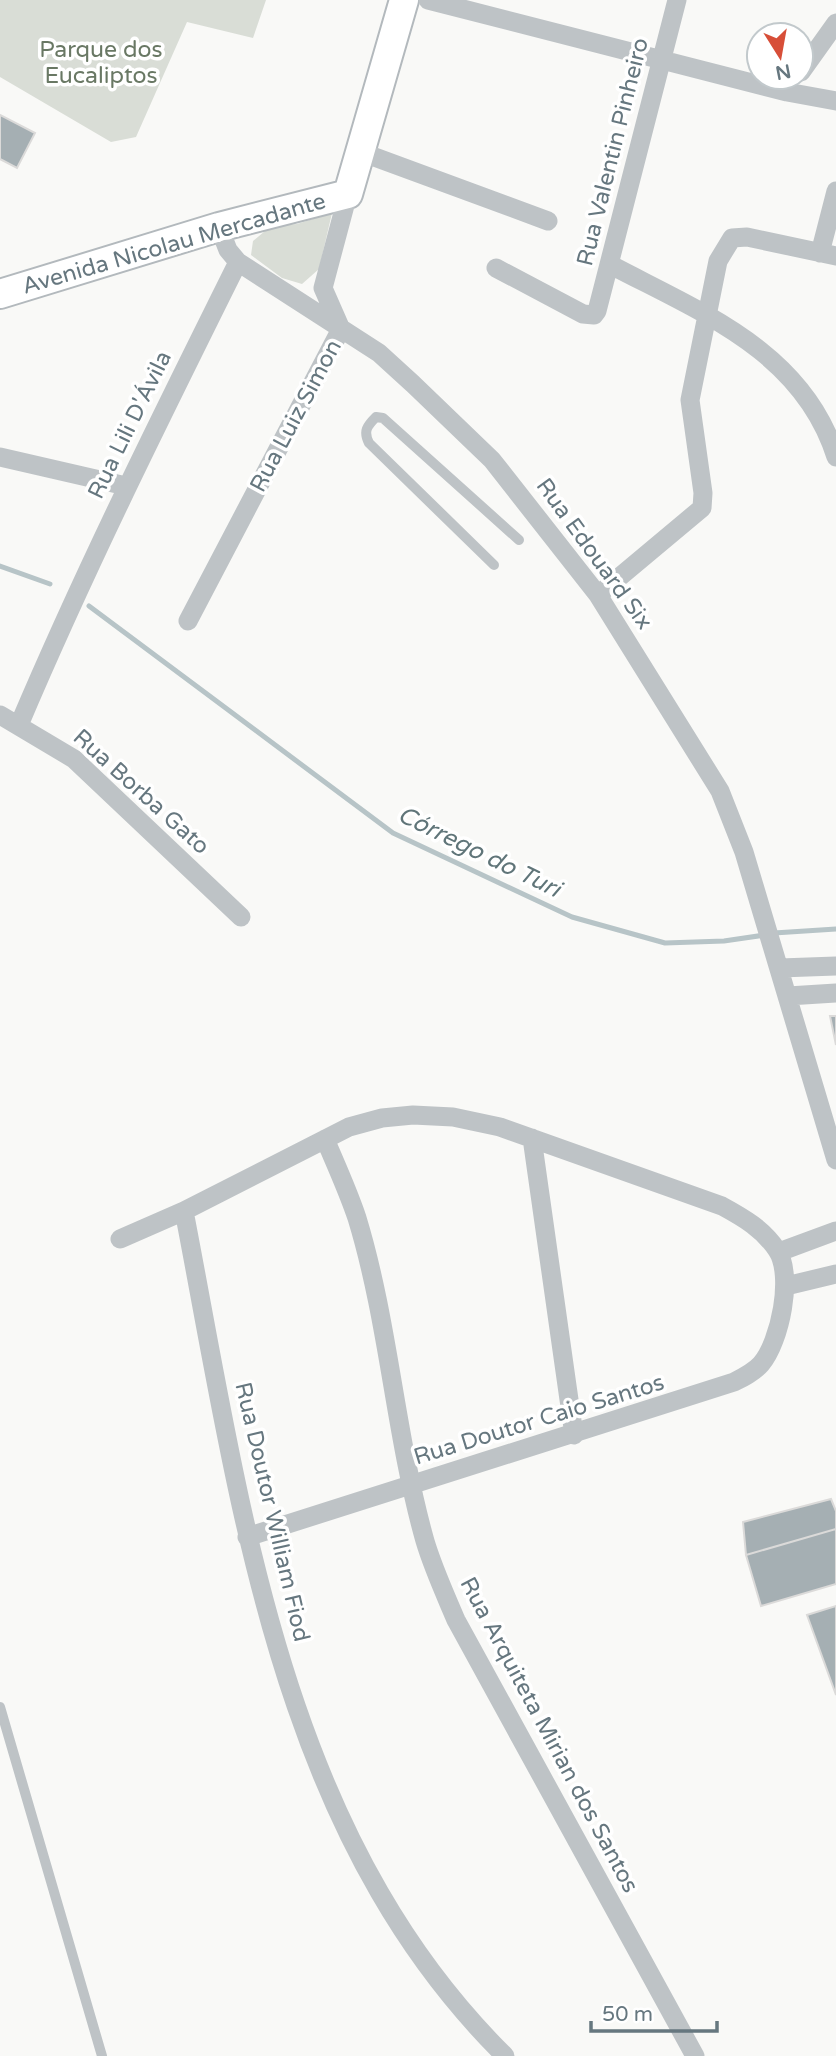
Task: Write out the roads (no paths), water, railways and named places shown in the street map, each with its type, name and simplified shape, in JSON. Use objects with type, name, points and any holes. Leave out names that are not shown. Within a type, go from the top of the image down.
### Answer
[{"type":"main road","points":[[348,194],[404,0]]},
{"type":"main road","name":"Avenida Nicolau Mercadante","points":[[0,294],[219,227],[348,194]]},
{"type":"street","points":[[428,0],[662,60],[745,75]]},
{"type":"street","name":"Rua Valentin Pinheiro","points":[[496,268],[583,314],[594,314],[599,306],[611,264],[677,0]]},
{"type":"street","points":[[815,52],[836,23]]},
{"type":"street","points":[[810,91],[836,101]]},
{"type":"street","points":[[361,152],[548,221]]},
{"type":"street","points":[[598,595],[702,508],[703,492],[691,400],[718,261],[732,238],[747,237],[828,255],[836,191]]},
{"type":"street","points":[[293,297],[324,288],[348,194]]},
{"type":"street","points":[[219,227],[228,250],[238,262]]},
{"type":"street","name":"Rua Edouard Six","points":[[238,262],[379,354],[492,460],[598,595],[720,791],[744,852],[836,1160]]},
{"type":"street","name":"Rua Lili D'Ávila","points":[[19,725],[68,610],[126,486],[238,262]]},
{"type":"street","points":[[611,264],[706,316],[772,357],[816,410],[836,457]]},
{"type":"street","name":"Rua Luiz Simon","points":[[188,621],[341,330],[324,288]]},
{"type":"street","points":[[816,410],[836,413]]},
{"type":"street","points":[[0,457],[126,486]]},
{"type":"street","name":"Rua Borba Gato","points":[[0,715],[74,759],[241,917]]},
{"type":"street","points":[[780,968],[836,965]]},
{"type":"street","points":[[788,996],[836,993]]},
{"type":"street","points":[[120,1239],[184,1211],[360,1124],[413,1115],[453,1117],[532,1138],[722,1206],[754,1224],[779,1252],[786,1286],[836,1274]]},
{"type":"street","points":[[532,1138],[574,1435]]},
{"type":"street","name":"Rua Arquiteta Mirian dos Santos","points":[[325,1139],[353,1207],[367,1258],[411,1485],[425,1541],[456,1620],[695,2056]]},
{"type":"street","name":"Rua Doutor William Fiod","points":[[184,1211],[247,1537],[282,1667],[353,1847],[396,1923],[480,2032],[505,2056]]},
{"type":"street","points":[[779,1252],[836,1231]]},
{"type":"street","name":"Rua Doutor Caio Santos","points":[[247,1537],[709,1392],[747,1375],[762,1363],[772,1342],[786,1286]]},
{"type":"lane","points":[[494,565],[369,443],[365,435],[366,427],[376,417],[383,418],[519,540]]},
{"type":"lane","points":[[0,1707],[102,2056]]},
{"type":"waterway","name":"Córrego do Turi","points":[[0,566],[50,584]]},
{"type":"waterway","name":"Córrego do Turi","points":[[89,606],[393,833],[572,917],[665,943],[724,941],[765,935]]},
{"type":"waterway","name":"Córrego do Turi","points":[[774,933],[836,929]]},
{"type":"park label","name":"Parque dos Eucaliptos","points":[[101,63]]}]
